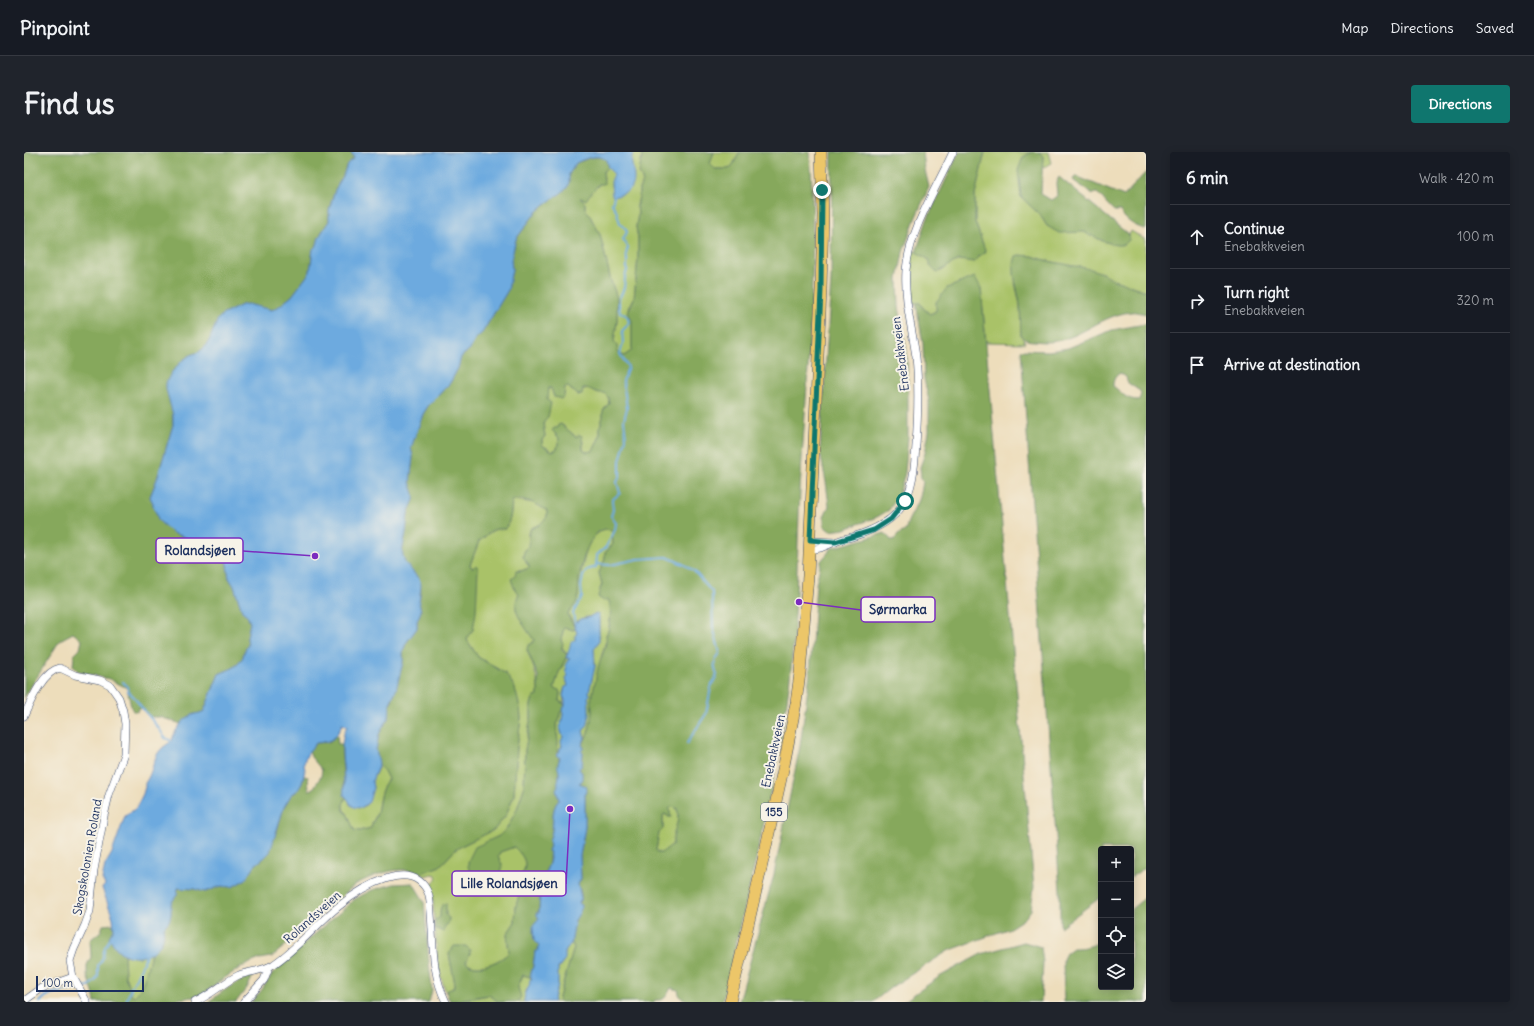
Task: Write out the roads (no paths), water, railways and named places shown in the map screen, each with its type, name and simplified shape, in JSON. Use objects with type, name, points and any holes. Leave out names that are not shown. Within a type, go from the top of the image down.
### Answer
[{"type":"main road","name":"Enebakkveien","points":[[730,1002],[759,878],[796,703],[804,632],[821,290],[823,215],[821,152]]},
{"type":"street","name":"Enebakkveien","points":[[809,545],[835,542],[867,532],[887,522],[902,507],[910,491],[915,466],[918,400],[916,358],[906,295],[907,265],[915,234],[952,152]]},
{"type":"street","name":"Skogskolonien Roland","points":[[24,716],[44,679],[53,670],[60,668],[75,675],[107,682],[119,698],[125,716],[124,754],[106,809],[94,870],[90,911],[71,956],[70,966],[73,978]]},
{"type":"street","name":"Rolandsveien","points":[[196,1002],[241,975],[269,967],[288,953],[330,914],[355,895],[370,886],[399,876],[409,876],[423,883],[429,895],[434,964],[438,982],[446,1002]]},
{"type":"street","points":[[244,1002],[264,980],[269,967]]},
{"type":"street","points":[[24,1001],[42,988],[73,978],[87,1002]]},
{"type":"water","points":[[351,152],[634,152],[632,162],[634,182],[632,187],[627,192],[614,197],[612,196],[611,182],[614,174],[608,168],[606,160],[595,157],[587,158],[576,163],[569,174],[567,188],[536,212],[516,239],[511,260],[512,269],[508,290],[482,333],[476,338],[471,348],[461,357],[458,368],[450,383],[428,406],[423,414],[411,448],[413,457],[410,482],[414,494],[414,500],[408,513],[402,552],[405,563],[419,579],[421,585],[419,603],[421,611],[417,621],[417,628],[406,643],[403,651],[403,662],[396,690],[390,703],[389,717],[379,734],[376,750],[379,764],[372,781],[373,788],[369,802],[361,808],[357,808],[352,806],[344,795],[342,746],[344,733],[347,726],[342,724],[333,739],[316,743],[309,751],[305,759],[305,770],[302,783],[298,790],[291,795],[284,807],[270,852],[255,865],[246,879],[232,887],[221,886],[205,892],[195,889],[178,888],[177,895],[171,903],[171,914],[169,921],[163,928],[163,935],[158,947],[147,955],[133,957],[118,950],[109,937],[114,929],[113,918],[102,888],[105,885],[102,879],[105,865],[112,853],[125,816],[136,808],[143,794],[145,783],[157,754],[172,741],[182,722],[192,715],[204,711],[219,674],[233,668],[239,663],[248,645],[247,638],[250,623],[247,615],[242,611],[234,586],[229,578],[225,551],[171,532],[158,520],[153,506],[150,497],[173,425],[173,415],[166,389],[166,383],[171,373],[182,361],[204,348],[209,341],[218,319],[222,315],[247,304],[272,310],[292,296],[310,272],[313,249],[317,245],[319,237],[329,221],[329,210],[335,190],[343,176],[347,164],[354,158]]},
{"type":"water","points":[[598,614],[599,641],[594,649],[595,666],[589,692],[590,695],[588,697],[589,720],[583,731],[585,738],[582,745],[584,748],[581,751],[583,753],[582,765],[579,769],[582,773],[582,781],[579,783],[586,786],[587,789],[585,793],[585,827],[580,856],[581,879],[578,884],[581,898],[579,902],[581,906],[580,912],[575,920],[571,944],[565,952],[565,959],[558,968],[558,985],[553,1002],[524,1002],[525,994],[530,983],[529,981],[532,980],[531,975],[535,952],[539,950],[539,946],[534,941],[533,926],[539,919],[536,913],[539,913],[540,894],[543,892],[544,881],[548,876],[545,873],[550,860],[550,852],[548,851],[550,846],[549,840],[552,831],[554,809],[559,800],[556,789],[558,786],[558,765],[560,758],[557,754],[562,747],[561,741],[563,737],[560,728],[563,709],[565,706],[563,696],[565,687],[568,686],[566,678],[568,676],[565,670],[567,669],[565,666],[570,659],[566,658],[571,642],[575,640],[577,633],[574,624],[581,619]]},
{"type":"waterway","points":[[575,623],[573,613],[582,597],[581,586],[583,576],[587,570],[596,567],[597,555],[606,547],[615,530],[616,523],[611,516],[613,510],[612,500],[620,493],[617,482],[620,476],[620,461],[626,438],[624,420],[627,408],[623,381],[628,367],[620,354],[623,343],[622,331],[629,321],[627,316],[620,312],[619,299],[624,288],[627,270],[626,254],[628,247],[623,239],[627,232],[626,229],[620,223],[616,210],[612,204],[614,197]]},
{"type":"waterway","points":[[596,564],[610,565],[638,559],[667,557],[694,571],[712,592],[713,627],[720,653],[715,664],[717,675],[711,687],[706,714],[687,743]]},
{"type":"waterway","points":[[123,682],[127,686],[128,691],[165,738],[171,742]]},
{"type":"waterway","points":[[81,987],[89,986],[96,980],[98,976],[98,965],[102,960],[105,947],[110,939]]},
{"type":"waterway","points":[[126,1002],[146,955]]},
{"type":"waterway","points":[[40,1002],[48,995],[72,990]]},
{"type":"place","name":"Rolandsjøen","points":[[315,556]]},
{"type":"place","name":"Sørmarka","points":[[799,602]]},
{"type":"place","name":"Lille Rolandsjøen","points":[[570,809]]}]
